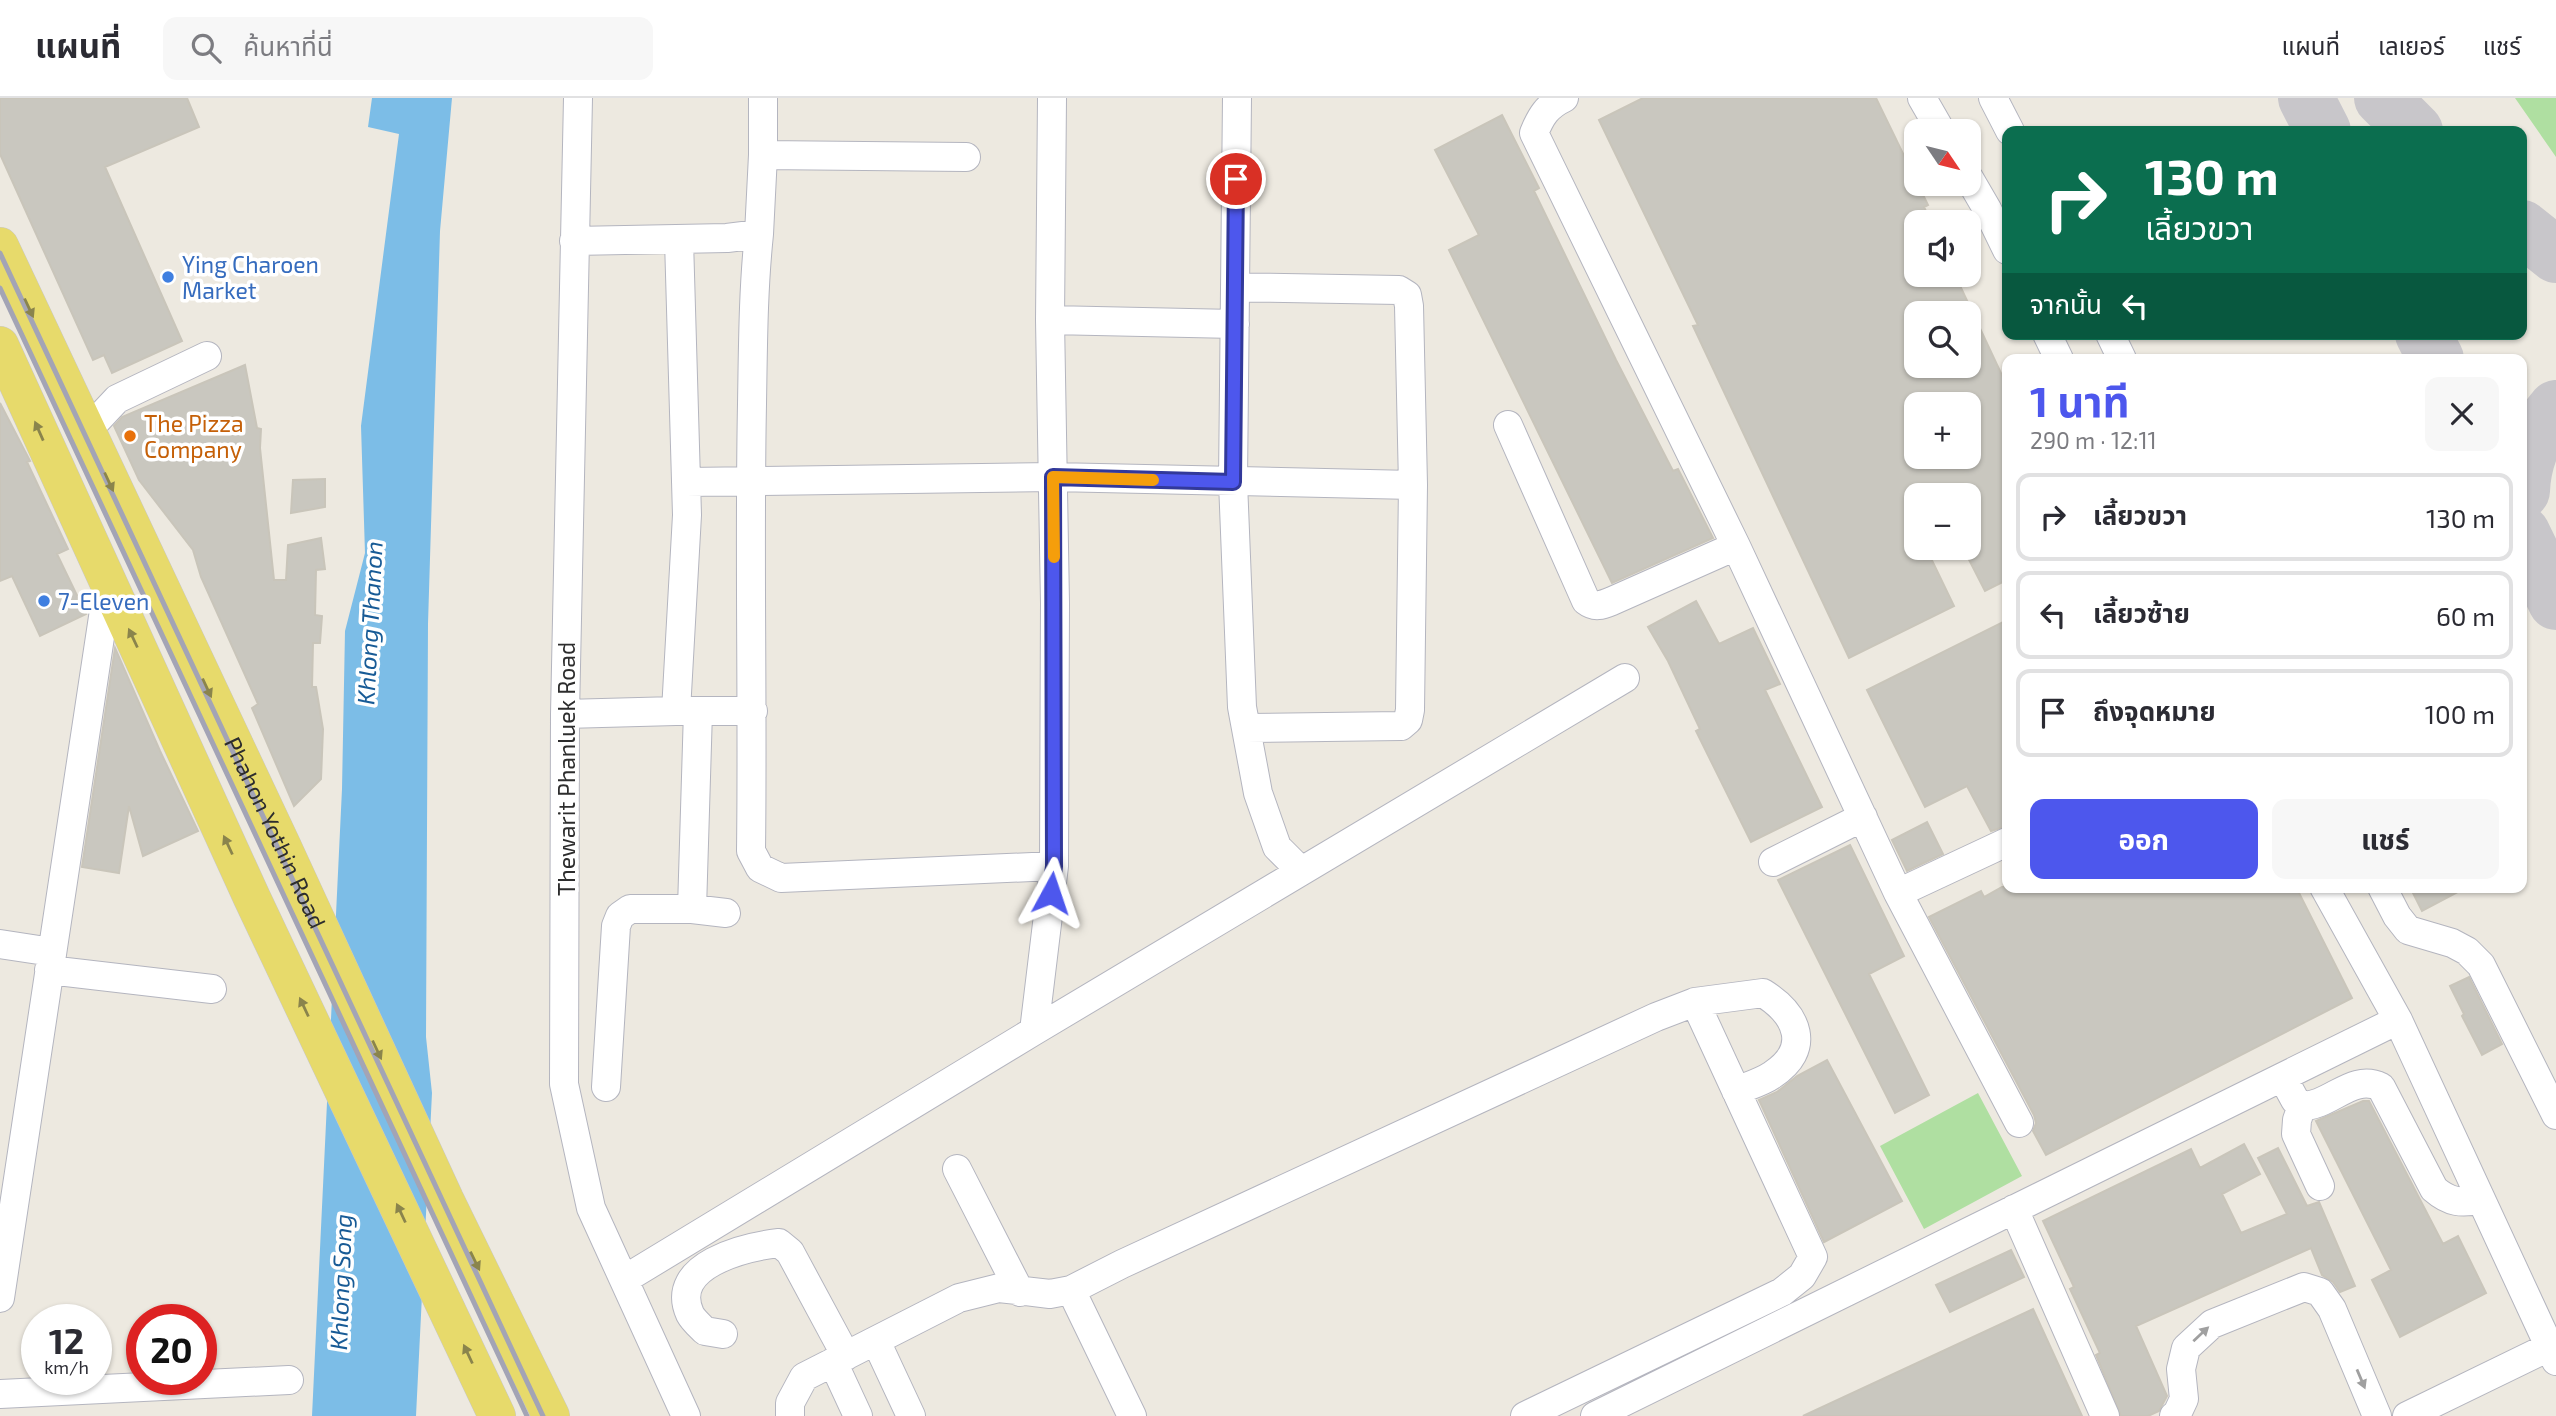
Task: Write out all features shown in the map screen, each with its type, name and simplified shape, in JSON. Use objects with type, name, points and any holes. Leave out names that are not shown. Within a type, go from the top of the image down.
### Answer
[{"type":"main road","name":"Phahon Yothin Road","points":[[0,246],[287,854],[445,1199],[551,1416]]},
{"type":"main road","points":[[0,345],[256,906],[497,1416]]},
{"type":"street","name":"Thewarit Phanluek Road","points":[[578,98],[565,714],[564,1084],[591,1208],[686,1416]]},
{"type":"street","points":[[763,98],[750,480],[753,710],[751,851],[760,868],[781,878],[1054,866]]},
{"type":"street","points":[[1034,1031],[1054,866],[1050,320],[1052,98]]},
{"type":"street","points":[[1237,98],[1233,482],[1242,707],[1258,793],[1277,847],[1301,871]]},
{"type":"street","points":[[1564,98],[1552,103],[1534,132],[1736,546],[1898,893],[2019,1123]]},
{"type":"street","points":[[1922,98],[1934,119]]},
{"type":"street","points":[[1993,98],[2007,126]]},
{"type":"street","points":[[763,155],[966,157]]},
{"type":"street","points":[[1980,196],[2002,240]]},
{"type":"street","points":[[574,241],[679,240],[758,234]]},
{"type":"street","points":[[679,240],[687,514],[687,711],[692,909]]},
{"type":"street","points":[[1235,287],[1399,290],[1407,295],[1409,306],[1413,485],[1408,720],[1401,726],[1246,728]]},
{"type":"street","points":[[1050,320],[1235,324]]},
{"type":"street","points":[[86,432],[117,399],[208,356]]},
{"type":"street","points":[[1508,425],[1590,605],[1599,606],[1612,601],[1736,546]]},
{"type":"street","points":[[686,482],[1053,477],[1413,485]]},
{"type":"street","points":[[0,1298],[2,1258],[108,584]]},
{"type":"street","points":[[625,1279],[1625,678]]},
{"type":"street","points":[[565,714],[753,710]]},
{"type":"street","points":[[1773,862],[1863,817]]},
{"type":"street","points":[[1898,893],[2002,844]]},
{"type":"street","points":[[2327,893],[2398,1020],[2553,1354],[2407,1416]]},
{"type":"street","points":[[2385,893],[2408,930],[2452,943],[2467,951],[2482,965],[2556,1115]]},
{"type":"street","points":[[606,1087],[616,926],[620,916],[630,909],[692,909],[726,913]]},
{"type":"street","points":[[0,944],[50,961],[212,989]]},
{"type":"street","points":[[790,1416],[790,1403],[804,1377],[960,1298],[999,1288],[1050,1294],[1070,1290],[1643,1023],[1695,1002],[1763,993],[1778,1002],[1795,1027],[1797,1048],[1787,1063],[1771,1076],[1736,1091]]},
{"type":"street","points":[[1525,1416],[1782,1292],[1802,1276],[1813,1256],[1695,1002]]},
{"type":"street","points":[[1595,1416],[2398,1020]]},
{"type":"street","points":[[2283,1077],[2295,1100],[2302,1106],[2311,1106],[2361,1083],[2371,1082],[2381,1087],[2434,1189],[2444,1198],[2458,1203],[2481,1200]]},
{"type":"street","points":[[2302,1106],[2295,1134],[2320,1186]]},
{"type":"street","points":[[957,1169],[1020,1292]]},
{"type":"street","points":[[2014,1209],[2105,1416]]},
{"type":"street","points":[[723,1334],[705,1331],[691,1315],[686,1292],[694,1275],[715,1261],[758,1245],[779,1243],[790,1252],[839,1359],[858,1416]]},
{"type":"street","points":[[2174,1416],[2184,1399],[2181,1369],[2186,1348],[2212,1324],[2304,1287],[2320,1292],[2332,1309],[2377,1416]]},
{"type":"street","points":[[1070,1290],[1132,1416]]},
{"type":"street","points":[[876,1340],[911,1416]]},
{"type":"street","points":[[0,1394],[289,1380]]},
{"type":"green space","points":[[2515,98],[2556,98],[2556,157]]},
{"type":"green space","points":[[1978,1093],[2022,1176],[1924,1229],[1880,1146]]},
{"type":"water","points":[[372,98],[452,98],[440,231],[428,624],[426,1037],[432,1093],[416,1416],[312,1416],[342,789],[345,631],[365,553],[361,426],[399,134],[368,127]]},
{"type":"building","points":[[0,98],[187,98],[199,127],[105,167],[182,341],[112,373],[104,355],[93,360],[0,154]]},
{"type":"building","points":[[1643,98],[1876,98],[1904,156],[1904,196],[1924,196],[1928,205],[1924,207],[1925,210],[1904,210],[1904,287],[1961,287],[1967,301],[1904,301],[1904,378],[1981,378],[1981,330],[2002,375],[2002,582],[1985,591],[1969,560],[1981,560],[1981,483],[1904,483],[1904,560],[1932,560],[1954,606],[1849,658],[1693,326],[1698,325],[1599,120]]},
{"type":"building","points":[[1502,115],[1539,188],[1534,191],[1616,360],[1673,471],[1678,469],[1713,538],[1612,583],[1449,250],[1479,235],[1435,150]]},
{"type":"building","points":[[245,365],[257,428],[261,429],[260,448],[274,580],[286,580],[288,545],[321,538],[325,569],[316,570],[315,615],[322,616],[320,643],[313,643],[312,687],[316,687],[323,729],[321,779],[294,806],[252,708],[258,704],[201,577],[193,550],[139,480],[114,426],[122,417]]},
{"type":"building","points":[[0,403],[30,461],[27,462],[68,549],[57,554],[86,614],[40,636],[12,576],[0,581]]},
{"type":"building","points":[[325,479],[325,507],[291,513],[293,480]]},
{"type":"building","points":[[1696,601],[1719,644],[1753,628],[1780,684],[1765,690],[1822,807],[1751,842],[1696,731],[1700,729],[1668,661],[1648,627]]},
{"type":"building","points":[[2002,622],[2002,828],[1991,831],[1967,786],[1925,807],[1867,690]]},
{"type":"building","points":[[115,648],[198,831],[143,856],[129,806],[119,873],[82,867]]},
{"type":"building","points":[[1927,822],[1943,854],[1907,871],[1892,840]]},
{"type":"building","points":[[1850,845],[1904,956],[1869,974],[1929,1095],[1895,1113],[1778,880]]},
{"type":"building","points":[[2002,887],[2002,893],[2299,893],[2352,998],[2046,1155],[2033,1131],[2036,1123],[2034,1115],[1929,917],[1981,891],[1984,897]]},
{"type":"building","points":[[2413,893],[2456,893],[2422,911]]},
{"type":"building","points":[[2469,977],[2502,1044],[2482,1055],[2450,986]]},
{"type":"building","points":[[1827,1060],[1902,1201],[1824,1242],[1759,1100],[1777,1092],[1797,1076]]},
{"type":"building","points":[[2363,1101],[2369,1101],[2443,1244],[2458,1236],[2486,1293],[2400,1337],[2372,1280],[2391,1270],[2316,1121]]},
{"type":"building","points":[[2244,1144],[2260,1174],[2222,1194],[2241,1233],[2287,1214],[2258,1158],[2278,1148],[2307,1206],[2319,1202],[2355,1286],[2340,1292],[2333,1282],[2322,1275],[2311,1248],[2136,1326],[2167,1396],[2159,1411],[2148,1416],[2121,1416],[2096,1355],[2100,1353],[2070,1289],[2074,1287],[2043,1221],[2191,1149],[2200,1168]]},
{"type":"building","points":[[2011,1250],[2024,1277],[1950,1312],[1936,1285]]},
{"type":"building","points":[[2033,1309],[2082,1416],[1803,1416]]},
{"type":"taxiway","points":[[2306,98],[2320,126]]},
{"type":"taxiway","points":[[2382,98],[2410,126]]},
{"type":"taxiway","points":[[2527,232],[2556,255]]},
{"type":"taxiway","points":[[2426,340],[2433,354]]},
{"type":"taxiway","points":[[2527,462],[2542,427],[2556,408]]},
{"type":"taxiway","points":[[2527,543],[2556,602]]},
{"type":"railway","points":[[0,253],[543,1416]]},
{"type":"railway","points":[[0,288],[527,1416]]},
{"type":"slow traffic","points":[[1054,557],[1053,477],[1153,480]]},
{"type":"place","name":"Ying Charoen Market","points":[[168,277]]},
{"type":"place","name":"The Pizza Company","points":[[130,436]]},
{"type":"place","name":"7-Eleven","points":[[44,601]]},
{"type":"route","points":[[1051,893],[1054,866],[1053,477],[1233,482],[1236,179]]},
{"type":"water label","name":"Khlong Thanon","points":[[369,623]]},
{"type":"water label","name":"Khlong Song","points":[[340,1282]]}]
